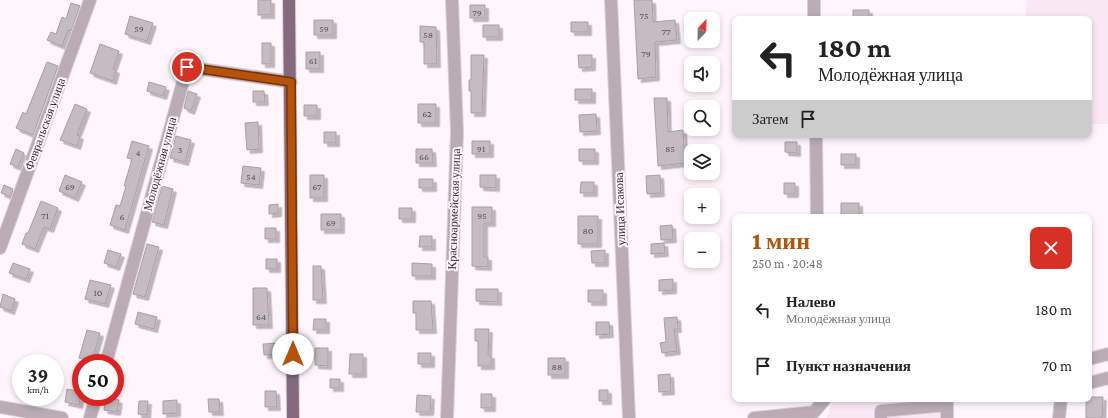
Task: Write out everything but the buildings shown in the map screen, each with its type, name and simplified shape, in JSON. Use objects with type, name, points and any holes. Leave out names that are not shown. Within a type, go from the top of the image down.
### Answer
[{"type":"main road","points":[[289,0],[291,82],[293,418]]},
{"type":"street","name":"Февральская улица","points":[[0,248],[90,0]]},
{"type":"street","name":"Красноармейская улица","points":[[447,418],[457,132],[452,0]]},
{"type":"street","name":"улица Исакова","points":[[611,0],[629,418]]},
{"type":"street","points":[[814,0],[814,16]]},
{"type":"street","name":"Молодёжная улица","points":[[108,354],[187,67],[291,82]]},
{"type":"street","points":[[816,138],[817,214]]},
{"type":"street","points":[[1092,358],[1108,354]]},
{"type":"street","points":[[1092,382],[1108,378]]},
{"type":"street","points":[[754,418],[814,415],[823,402]]},
{"type":"street","points":[[881,418],[881,411],[914,413],[947,402],[947,418]]},
{"type":"street","points":[[1059,418],[1061,402]]},
{"type":"street","points":[[90,418],[93,406]]},
{"type":"street","points":[[0,407],[31,416],[62,418]]},
{"type":"shaded area","points":[[1027,0],[1108,0],[1108,124],[1092,124],[1092,16],[1025,16]]},
{"type":"shaded area","points":[[832,402],[952,402],[953,418],[827,418]]},
{"type":"route","points":[[187,67],[291,82],[293,354]]}]
